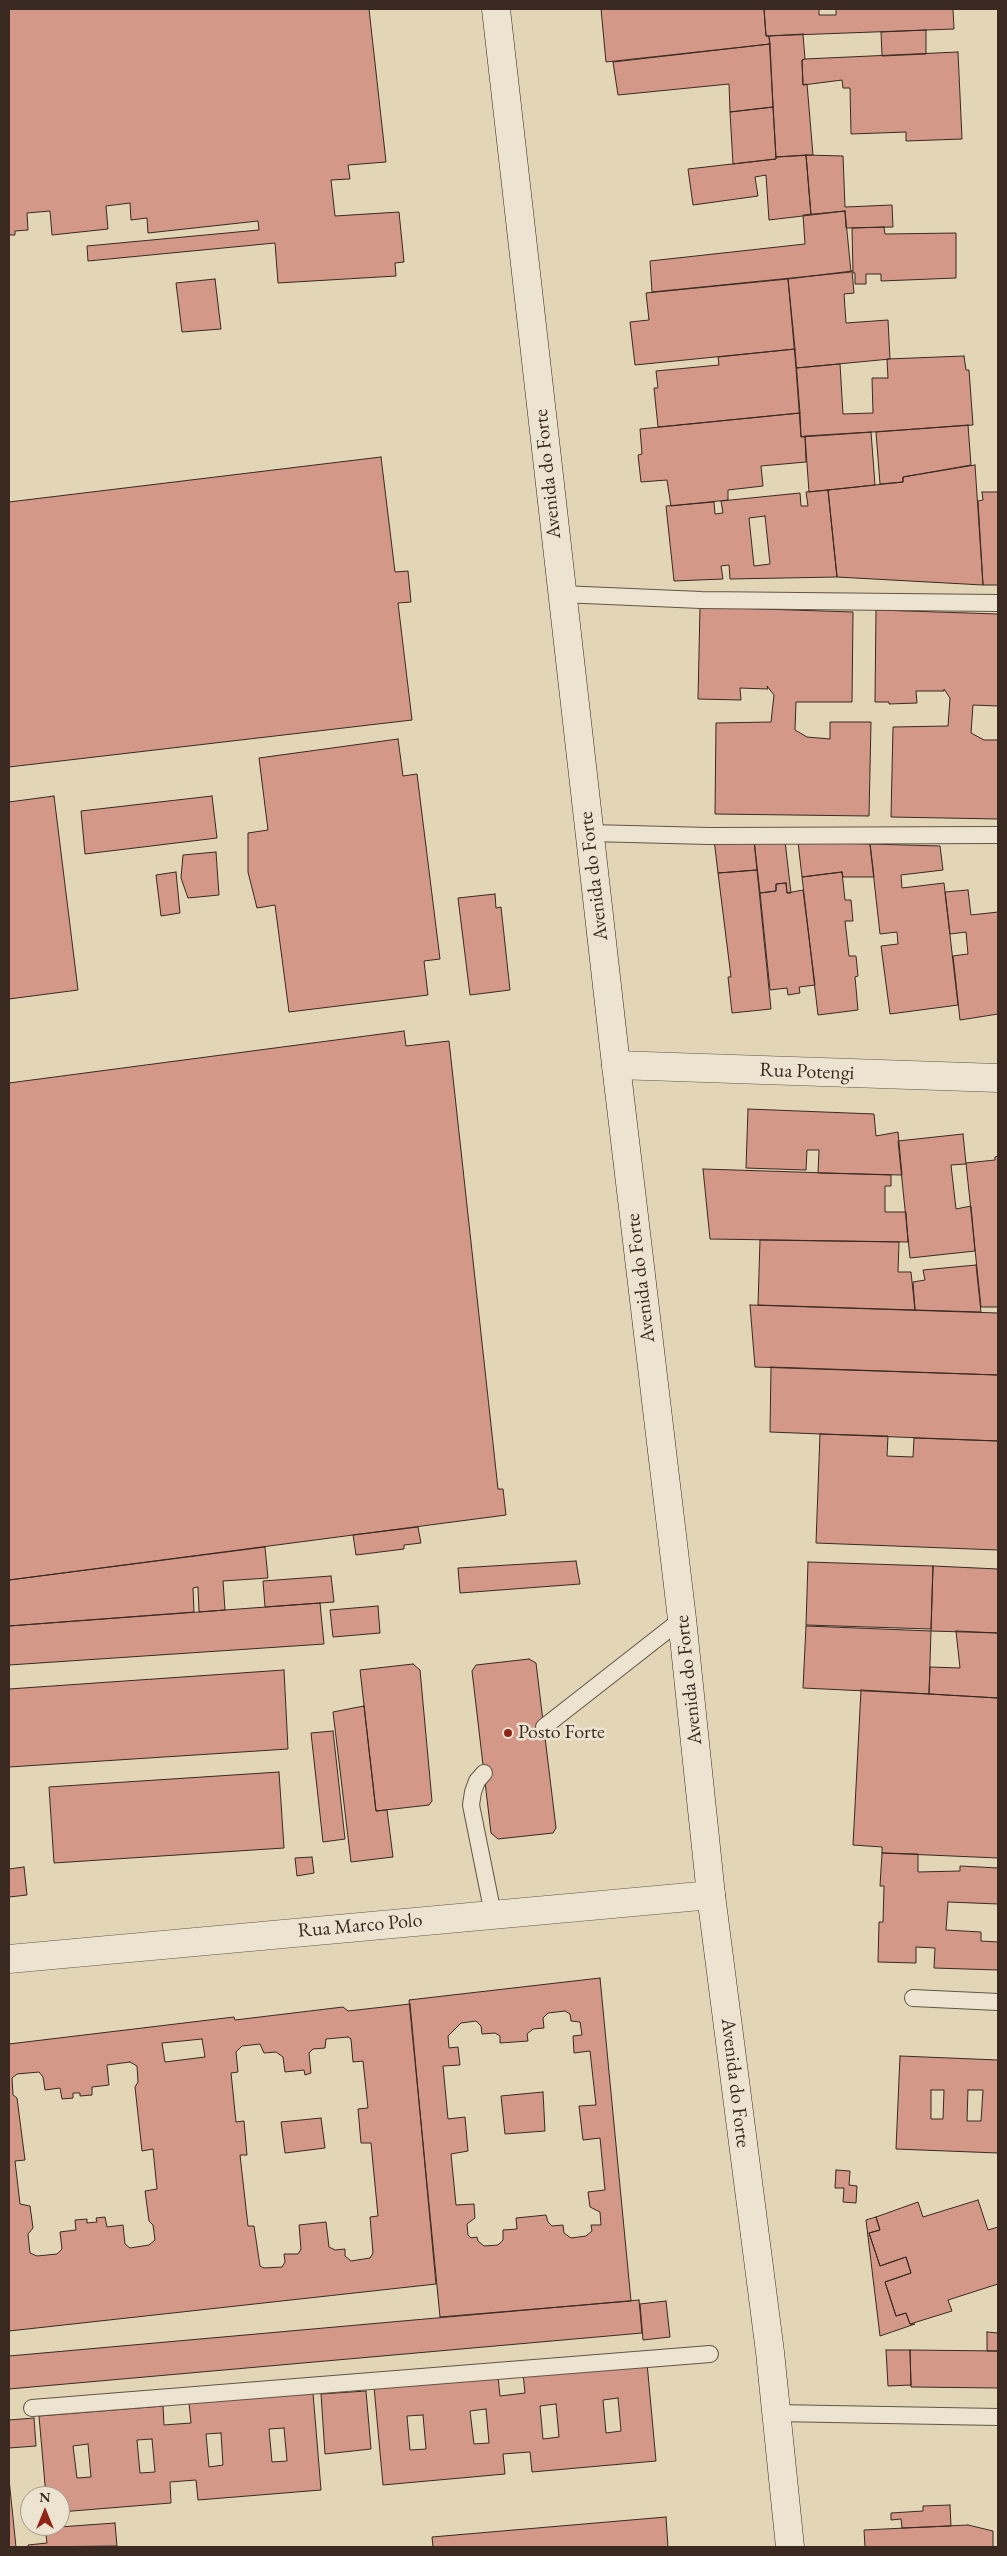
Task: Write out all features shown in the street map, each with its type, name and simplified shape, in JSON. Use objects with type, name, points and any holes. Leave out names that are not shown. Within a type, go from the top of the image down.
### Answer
[{"type":"main road","name":"Avenida do Forte","points":[[496,9],[616,1065],[682,1619],[712,1895],[770,2352],[790,2547]]},
{"type":"main road","name":"Rua Potengi","points":[[616,1065],[998,1078]]},
{"type":"main road","name":"Rua Marco Polo","points":[[9,1959],[712,1895]]},
{"type":"lane","points":[[562,594],[702,600],[998,603]]},
{"type":"lane","points":[[590,833],[709,836],[998,835]]},
{"type":"lane","points":[[544,1727],[682,1619]]},
{"type":"lane","points":[[484,1773],[475,1786],[472,1804],[493,1914]]},
{"type":"lane","points":[[913,1998],[998,2002]]},
{"type":"lane","points":[[32,2408],[710,2354]]},
{"type":"lane","points":[[775,2413],[998,2417]]},
{"type":"building","points":[[9,9],[369,9],[386,162],[348,165],[350,179],[331,180],[335,216],[399,212],[404,262],[395,263],[396,276],[278,283],[275,243],[88,261],[87,246],[259,230],[258,221],[148,233],[147,218],[131,220],[130,203],[106,206],[108,229],[52,235],[50,211],[27,213],[28,230],[15,231],[15,235],[9,235]]},
{"type":"building","points":[[601,9],[764,9],[766,36],[769,36],[770,44],[606,62]]},
{"type":"building","points":[[764,9],[819,9],[819,15],[836,15],[836,9],[953,9],[954,29],[766,36]]},
{"type":"building","points":[[926,30],[926,54],[882,56],[881,32]]},
{"type":"building","points":[[803,34],[805,59],[802,60],[803,85],[807,84],[813,155],[776,157],[769,36]]},
{"type":"building","points":[[770,44],[773,107],[730,112],[729,84],[618,95],[613,62]]},
{"type":"building","points":[[958,52],[962,139],[906,141],[906,132],[851,134],[850,88],[843,88],[842,80],[803,85],[802,60],[805,59]]},
{"type":"building","points":[[773,107],[776,159],[733,164],[730,112]]},
{"type":"building","points":[[806,155],[843,156],[845,207],[892,205],[893,227],[846,228],[845,211],[811,215]]},
{"type":"building","points":[[806,155],[811,215],[769,220],[766,175],[755,177],[758,196],[693,205],[688,169],[776,159],[776,157]]},
{"type":"building","points":[[845,211],[851,272],[652,292],[650,261],[805,244],[803,215]]},
{"type":"building","points":[[884,227],[885,234],[956,233],[956,278],[881,281],[881,274],[866,274],[866,284],[855,284],[852,228]]},
{"type":"building","points":[[852,271],[854,293],[844,294],[846,323],[888,320],[890,359],[796,368],[788,279]]},
{"type":"building","points":[[215,279],[221,329],[182,332],[176,283]]},
{"type":"building","points":[[788,279],[795,349],[635,365],[630,322],[649,320],[646,293]]},
{"type":"building","points":[[795,349],[800,413],[658,427],[654,388],[658,388],[656,371],[719,365],[718,357]]},
{"type":"building","points":[[964,356],[966,370],[969,370],[973,425],[801,437],[796,368],[840,364],[843,414],[873,413],[872,378],[888,378],[887,359]]},
{"type":"building","points":[[800,413],[801,437],[805,436],[806,462],[761,466],[763,486],[728,490],[728,500],[671,506],[667,480],[641,482],[638,455],[642,454],[640,429]]},
{"type":"building","points":[[968,425],[971,465],[903,477],[903,482],[880,484],[876,432]]},
{"type":"building","points":[[871,432],[875,485],[809,492],[805,436]]},
{"type":"building","points":[[381,457],[395,572],[408,571],[411,602],[398,603],[412,720],[9,767],[9,502]]},
{"type":"building","points":[[975,465],[983,585],[837,577],[828,490],[903,482],[903,477]]},
{"type":"building","points":[[828,490],[837,577],[730,579],[729,565],[721,566],[723,579],[674,581],[666,506],[714,502],[715,514],[723,513],[721,501],[800,493],[801,506],[808,506],[806,492]],"holes":[[[765,516],[770,564],[754,566],[749,518]]]},
{"type":"building","points":[[982,492],[998,492],[998,585],[983,585],[978,501],[983,500]]},
{"type":"building","points":[[700,607],[853,612],[852,702],[796,702],[795,730],[807,737],[830,739],[830,722],[871,722],[869,816],[715,814],[716,723],[771,722],[774,695],[767,686],[768,689],[740,688],[741,700],[698,699]]},
{"type":"building","points":[[876,610],[998,614],[998,706],[973,705],[971,733],[984,740],[998,740],[998,819],[891,817],[893,727],[948,726],[950,698],[944,689],[944,691],[916,691],[917,703],[889,704],[889,702],[875,702]]},
{"type":"building","points":[[398,739],[403,776],[417,774],[440,959],[424,961],[428,995],[289,1012],[275,905],[257,908],[248,872],[248,833],[268,830],[259,758]]},
{"type":"building","points":[[54,796],[78,990],[9,999],[9,802]]},
{"type":"building","points":[[212,796],[217,838],[85,854],[81,811]]},
{"type":"building","points":[[714,839],[754,840],[757,870],[718,873]]},
{"type":"building","points":[[754,840],[785,841],[791,893],[787,893],[786,883],[776,884],[776,891],[760,893]]},
{"type":"building","points":[[798,842],[870,844],[874,877],[843,877],[842,872],[802,877]]},
{"type":"building","points":[[870,844],[940,846],[943,870],[901,875],[902,888],[944,883],[958,1005],[890,1014],[881,946],[898,944],[897,932],[880,934]]},
{"type":"building","points":[[216,852],[219,895],[188,898],[181,878],[183,855]]},
{"type":"building","points":[[757,870],[771,1009],[732,1013],[728,977],[731,977],[718,873]]},
{"type":"building","points":[[176,872],[180,913],[161,916],[156,875]]},
{"type":"building","points":[[842,872],[845,900],[851,900],[853,921],[845,921],[849,956],[856,956],[858,976],[855,977],[858,1010],[818,1015],[802,877]]},
{"type":"building","points":[[786,883],[787,893],[803,890],[815,985],[799,987],[800,993],[788,995],[787,988],[770,990],[760,893],[776,891],[776,884]]},
{"type":"building","points":[[968,890],[971,915],[998,912],[998,1014],[960,1020],[953,956],[968,954],[966,932],[950,934],[945,892]]},
{"type":"building","points":[[495,894],[496,908],[501,907],[510,990],[470,995],[458,898]]},
{"type":"building","points":[[404,1031],[406,1046],[449,1041],[498,1489],[503,1489],[506,1515],[9,1580],[9,1083]]},
{"type":"building","points":[[748,1109],[874,1114],[876,1136],[898,1132],[902,1175],[818,1173],[819,1150],[807,1150],[806,1170],[746,1168]]},
{"type":"building","points":[[963,1134],[966,1164],[951,1165],[956,1209],[971,1206],[975,1251],[910,1258],[898,1141]]},
{"type":"building","points":[[998,1156],[998,1307],[981,1307],[966,1163],[995,1160],[995,1157]]},
{"type":"building","points":[[703,1169],[891,1175],[891,1186],[885,1186],[885,1212],[906,1212],[908,1242],[710,1239]]},
{"type":"building","points":[[760,1240],[899,1242],[898,1272],[911,1272],[915,1310],[758,1305]]},
{"type":"building","points":[[976,1265],[981,1312],[915,1310],[913,1282],[925,1280],[923,1270]]},
{"type":"building","points":[[750,1305],[998,1313],[998,1375],[755,1367]]},
{"type":"building","points":[[771,1367],[998,1375],[998,1441],[770,1432]]},
{"type":"building","points":[[820,1434],[888,1436],[887,1456],[913,1457],[914,1438],[998,1441],[998,1550],[816,1543]]},
{"type":"building","points":[[418,1527],[421,1543],[404,1545],[404,1549],[356,1555],[353,1535]]},
{"type":"building","points":[[265,1547],[268,1578],[223,1581],[225,1610],[199,1612],[198,1587],[193,1588],[194,1612],[9,1626],[9,1580]]},
{"type":"building","points":[[576,1561],[580,1584],[460,1593],[458,1568]]},
{"type":"building","points":[[808,1562],[933,1566],[931,1629],[806,1625]]},
{"type":"building","points":[[933,1566],[998,1569],[998,1633],[931,1631]]},
{"type":"building","points":[[331,1576],[334,1602],[265,1607],[263,1581]]},
{"type":"building","points":[[320,1603],[324,1644],[9,1665],[9,1626]]},
{"type":"building","points":[[378,1606],[380,1633],[333,1637],[330,1610]]},
{"type":"building","points":[[806,1626],[931,1631],[929,1694],[803,1688]]},
{"type":"building","points":[[956,1631],[998,1633],[998,1698],[929,1694],[930,1667],[960,1668]]},
{"type":"building","points":[[529,1659],[536,1663],[556,1828],[553,1833],[498,1839],[491,1833],[472,1671],[476,1665]]},
{"type":"building","points":[[413,1664],[420,1670],[432,1801],[429,1805],[376,1811],[360,1670]]},
{"type":"building","points":[[284,1670],[288,1749],[9,1767],[9,1689]]},
{"type":"building","points":[[861,1690],[998,1698],[998,1858],[882,1853],[882,1847],[853,1845]]},
{"type":"building","points":[[364,1706],[376,1811],[387,1810],[393,1857],[351,1862],[333,1712]]},
{"type":"building","points":[[333,1731],[345,1839],[323,1842],[311,1733]]},
{"type":"building","points":[[279,1772],[284,1848],[54,1863],[49,1787]]},
{"type":"building","points":[[882,1853],[918,1854],[918,1872],[960,1871],[960,1866],[998,1868],[998,1970],[934,1968],[935,1948],[916,1947],[916,1963],[878,1962],[879,1922],[883,1922],[884,1886],[880,1886]]},
{"type":"building","points":[[312,1857],[314,1873],[297,1876],[295,1858]]},
{"type":"building","points":[[24,1867],[27,1895],[9,1897],[9,1869]]},
{"type":"building","points":[[948,1902],[998,1904],[998,1942],[981,1941],[981,1932],[946,1930]]},
{"type":"building","points":[[600,1978],[631,2301],[440,2317],[409,2000]]},
{"type":"building","points":[[410,2004],[436,2284],[9,2331],[9,2044],[234,2017],[235,2020],[343,2007],[348,2011]],"holes":[[[202,2039],[205,2057],[165,2062],[162,2043]]]},
{"type":"building","points":[[565,2011],[570,2014],[571,2021],[580,2022],[582,2035],[573,2036],[574,2053],[590,2051],[596,2105],[579,2106],[583,2140],[600,2138],[605,2190],[588,2192],[590,2207],[600,2212],[601,2225],[591,2225],[592,2231],[586,2236],[571,2238],[564,2233],[563,2225],[552,2226],[548,2222],[546,2215],[516,2218],[517,2229],[503,2230],[503,2240],[498,2245],[484,2246],[478,2241],[477,2237],[471,2238],[468,2235],[467,2224],[475,2218],[474,2204],[456,2205],[451,2154],[468,2151],[465,2117],[448,2119],[443,2066],[460,2065],[458,2047],[449,2048],[448,2036],[461,2023],[476,2021],[481,2026],[482,2034],[495,2033],[500,2036],[500,2043],[528,2041],[527,2034],[533,2029],[544,2028],[543,2018],[548,2013]]},
{"type":"building","points":[[348,2037],[351,2039],[353,2062],[363,2061],[368,2108],[358,2109],[361,2143],[371,2143],[378,2216],[370,2217],[373,2253],[370,2258],[351,2261],[345,2256],[345,2249],[335,2250],[329,2247],[326,2222],[299,2225],[301,2249],[298,2254],[284,2254],[285,2262],[282,2267],[264,2268],[260,2266],[254,2226],[248,2226],[240,2155],[247,2155],[244,2121],[236,2122],[231,2073],[238,2072],[236,2052],[242,2046],[260,2044],[264,2053],[276,2052],[283,2057],[285,2072],[304,2070],[305,2075],[311,2073],[309,2053],[313,2049],[325,2048],[326,2039]]},
{"type":"building","points":[[900,2056],[998,2060],[998,2153],[896,2149]],"holes":[[[931,2090],[944,2090],[943,2119],[931,2119]],[[968,2090],[983,2090],[981,2121],[967,2121]]]},
{"type":"building","points":[[130,2062],[137,2066],[138,2082],[135,2087],[142,2151],[153,2149],[157,2189],[145,2191],[149,2221],[153,2225],[155,2240],[149,2245],[130,2248],[125,2244],[123,2225],[107,2227],[105,2217],[96,2218],[97,2222],[87,2223],[87,2219],[75,2220],[76,2230],[60,2232],[62,2249],[57,2254],[37,2256],[30,2253],[28,2234],[33,2228],[30,2206],[20,2204],[15,2161],[25,2160],[17,2098],[13,2095],[12,2078],[17,2074],[39,2072],[43,2077],[45,2090],[60,2088],[62,2099],[73,2098],[73,2093],[80,2093],[80,2096],[92,2095],[92,2087],[109,2085],[107,2065]]},
{"type":"building","points":[[543,2092],[545,2131],[505,2134],[501,2096]]},
{"type":"building","points":[[321,2118],[325,2148],[285,2153],[281,2122]]},
{"type":"building","points":[[836,2170],[850,2171],[849,2185],[857,2186],[856,2203],[843,2202],[844,2188],[835,2188]]},
{"type":"building","points":[[978,2200],[988,2230],[998,2227],[998,2284],[948,2300],[952,2311],[910,2324],[906,2313],[896,2316],[885,2282],[911,2273],[906,2257],[880,2266],[869,2233],[880,2230],[876,2217],[918,2202],[923,2217]]},
{"type":"building","points":[[876,2217],[880,2230],[869,2233],[880,2266],[906,2257],[911,2273],[885,2282],[896,2316],[906,2313],[910,2324],[915,2324],[880,2336],[866,2220]]},
{"type":"building","points":[[639,2300],[642,2333],[9,2389],[9,2356]]},
{"type":"building","points":[[666,2301],[670,2337],[643,2340],[640,2304]]},
{"type":"building","points":[[987,2332],[998,2333],[998,2351],[987,2351]]},
{"type":"building","points":[[886,2350],[910,2350],[911,2385],[888,2386]]},
{"type":"building","points":[[910,2350],[998,2351],[998,2388],[911,2387]]},
{"type":"building","points":[[647,2363],[656,2461],[532,2472],[530,2452],[503,2454],[505,2474],[383,2485],[374,2387],[498,2377],[500,2396],[525,2393],[523,2374]],"holes":[[[618,2398],[621,2431],[606,2433],[603,2400]],[[556,2404],[559,2437],[543,2439],[540,2406]],[[486,2409],[489,2443],[474,2444],[470,2411]],[[423,2415],[426,2449],[410,2450],[407,2416]]]},
{"type":"building","points":[[366,2391],[371,2449],[325,2454],[321,2394]]},
{"type":"building","points":[[313,2393],[321,2490],[198,2500],[196,2480],[170,2482],[171,2503],[70,2511],[70,2486],[45,2486],[39,2416],[163,2406],[164,2425],[191,2423],[189,2403]],"holes":[[[284,2428],[287,2461],[272,2462],[269,2429]],[[221,2433],[223,2465],[209,2467],[206,2434]],[[152,2439],[155,2472],[140,2473],[137,2440]],[[88,2444],[91,2477],[77,2478],[73,2446]]]},
{"type":"building","points":[[34,2418],[36,2446],[9,2448],[9,2420]]},
{"type":"building","points":[[9,2479],[16,2547],[9,2547]]},
{"type":"building","points":[[950,2505],[951,2526],[902,2528],[901,2519],[891,2520],[891,2513],[923,2511],[923,2506]]},
{"type":"building","points":[[666,2517],[668,2547],[433,2547],[432,2537]]},
{"type":"building","points":[[115,2523],[117,2546],[28,2547],[28,2545],[47,2543],[46,2536],[70,2536],[70,2526]]},
{"type":"building","points":[[968,2525],[993,2531],[993,2547],[865,2547],[864,2530]]},
{"type":"place","name":"Posto Forte","points":[[508,1733]]}]
